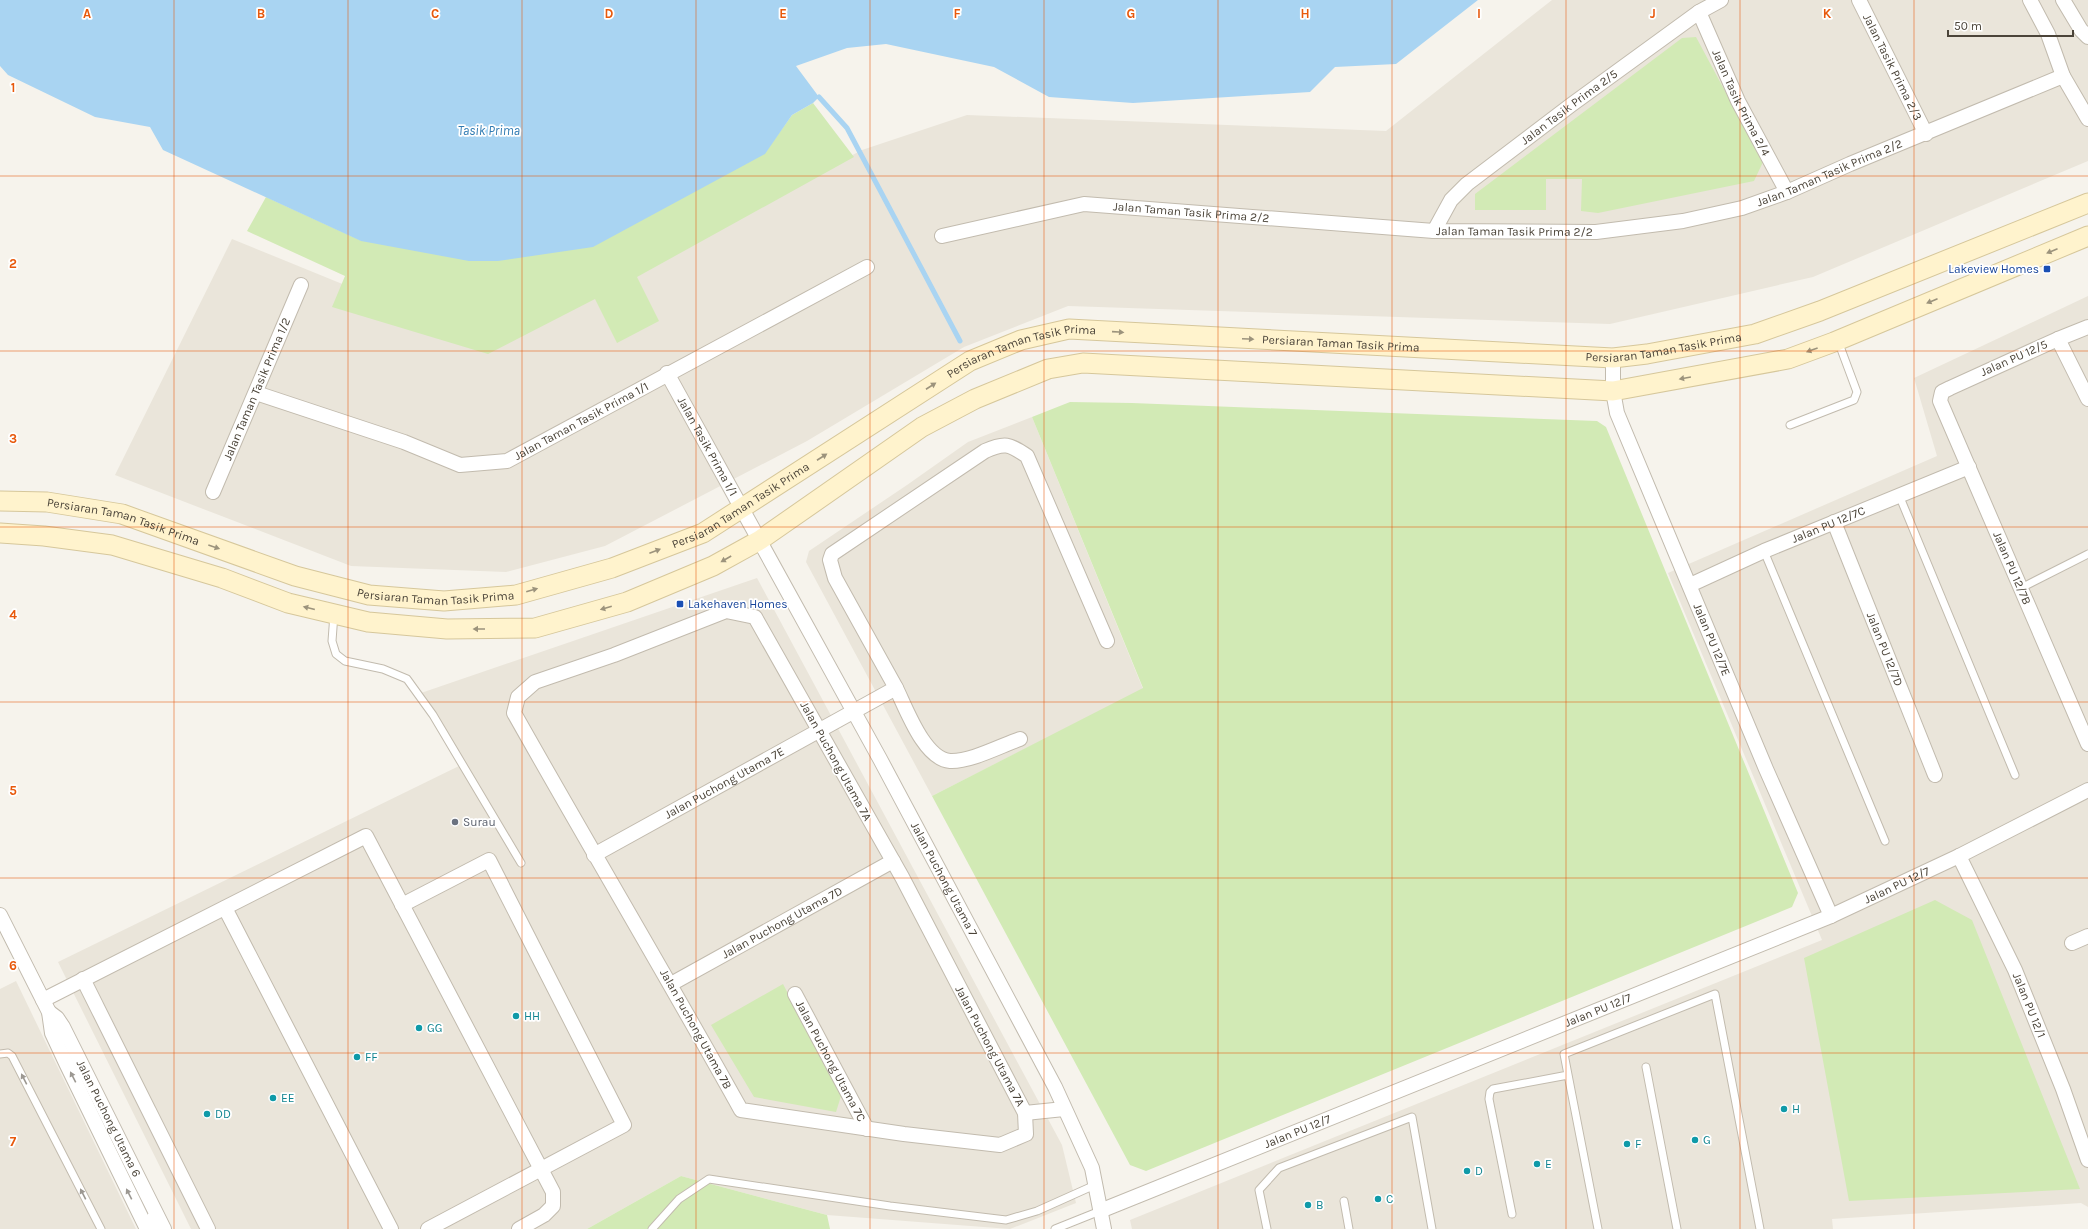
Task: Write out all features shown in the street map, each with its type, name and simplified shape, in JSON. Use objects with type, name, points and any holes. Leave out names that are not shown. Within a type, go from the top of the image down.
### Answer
[{"type":"main road","name":"Persiaran Taman Tasik Prima","points":[[0,500],[47,502],[122,514],[294,576],[369,595],[444,601],[516,595],[612,568],[703,533],[970,361],[1022,340],[1069,329],[1613,358],[1647,354],[1755,334],[1820,311],[2088,203]]},
{"type":"main road","name":"Persiaran Taman Tasik Prima","points":[[0,533],[44,536],[112,545],[222,578],[288,603],[368,622],[447,629],[535,628],[627,602],[713,566],[760,540],[922,426],[975,399],[1048,369],[1083,363],[1613,391],[1788,359],[1838,340],[2088,236]]},
{"type":"street","name":"Jalan Tasik Prima 2/5","points":[[1434,231],[1451,200],[1467,184],[1571,105],[1699,12],[1721,0]]},
{"type":"street","name":"Jalan Tasik Prima 2/3","points":[[1859,0],[1926,134]]},
{"type":"street","points":[[2030,0],[2048,34],[2063,76],[2088,119]]},
{"type":"street","points":[[2063,0],[2081,30],[2088,37]]},
{"type":"street","name":"Jalan Tasik Prima 2/4","points":[[1699,12],[1738,101],[1787,192]]},
{"type":"street","name":"Jalan Taman Tasik Prima 2/2","points":[[942,236],[1084,204],[1434,231],[1596,232],[1683,220],[1742,208],[1787,192],[1850,164],[1926,134],[2063,76]]},
{"type":"street","name":"Jalan Taman Tasik Prima 1/1","points":[[256,393],[404,442],[460,465],[507,461],[667,373],[867,267]]},
{"type":"street","name":"Jalan Taman Tasik Prima 1/2","points":[[213,492],[301,285]]},
{"type":"street","name":"Jalan PU 12/5","points":[[1942,392],[2058,339],[2088,327]]},
{"type":"street","points":[[2058,339],[2088,399]]},
{"type":"street","name":"Jalan PU 12/7E","points":[[1613,358],[1613,391],[1617,413],[1766,769],[1831,916]]},
{"type":"street","name":"Jalan Tasik Prima 1/1","points":[[667,373],[760,540]]},
{"type":"street","name":"Jalan PU 12/7B","points":[[1942,392],[1940,401],[2088,744]]},
{"type":"street","points":[[1020,739],[966,759],[949,761],[931,752],[920,735],[896,688],[834,578],[830,560],[832,554],[985,451],[998,445],[1007,444],[1027,456],[1107,640]]},
{"type":"street","name":"Jalan PU 12/7C","points":[[1690,585],[1764,551],[1969,467]]},
{"type":"street","name":"Jalan PU 12/7D","points":[[1834,522],[1935,775]]},
{"type":"street","name":"Jalan Puchong Utama 7","points":[[760,540],[855,712],[1064,1108],[1092,1168],[1104,1229]]},
{"type":"street","name":"Jalan Puchong Utama 7A","points":[[535,682],[614,655],[726,611],[756,616],[893,861],[1025,1113]]},
{"type":"street","name":"Jalan Puchong Utama 7B","points":[[535,682],[518,697],[514,714],[594,855],[671,984],[741,1110],[1000,1145],[1026,1134],[1025,1113]]},
{"type":"street","name":"Jalan Puchong Utama 7E","points":[[594,855],[896,688]]},
{"type":"street","name":"Jalan PU 12/7","points":[[1100,1211],[1831,916],[1959,856],[2088,790]]},
{"type":"street","points":[[43,1000],[366,836],[553,1192],[553,1206],[544,1215],[519,1229]]},
{"type":"street","name":"Jalan PU 12/1","points":[[1959,856],[2015,970],[2064,1089],[2088,1160]]},
{"type":"street","points":[[402,906],[489,860],[624,1126],[428,1229]]},
{"type":"street","name":"Jalan Puchong Utama 7D","points":[[671,984],[893,861]]},
{"type":"street","points":[[225,908],[391,1229]]},
{"type":"street","name":"Jalan Puchong Utama 6","points":[[0,915],[49,1012],[52,1033],[143,1227]]},
{"type":"street","points":[[2072,943],[2088,936]]},
{"type":"street","points":[[83,979],[208,1229]]},
{"type":"street","name":"Jalan Puchong Utama 7C","points":[[795,994],[867,1128]]},
{"type":"street","name":"Jalan Puchong Utama 6","points":[[49,1012],[57,1018],[63,1027],[164,1229]]},
{"type":"street","points":[[1025,1113],[1064,1108]]},
{"type":"lane","points":[[1790,425],[1854,400],[1857,397],[1857,392],[1838,340]]},
{"type":"lane","points":[[1899,495],[2015,775]]},
{"type":"lane","points":[[1764,551],[1885,842]]},
{"type":"lane","points":[[2021,588],[2088,554]]},
{"type":"lane","points":[[334,614],[332,641],[336,654],[345,661],[383,669],[407,679],[433,715],[521,863]]},
{"type":"lane","points":[[1598,1229],[1564,1054],[1715,994],[1760,1229]]},
{"type":"lane","points":[[0,1054],[8,1053],[12,1056],[101,1229]]},
{"type":"lane","points":[[1646,1067],[1677,1229]]},
{"type":"lane","points":[[1512,1214],[1489,1099],[1490,1092],[1493,1089],[1568,1075]]},
{"type":"lane","points":[[1267,1229],[1259,1190],[1279,1168],[1412,1117],[1432,1229]]},
{"type":"lane","points":[[652,1229],[680,1199],[709,1179],[890,1206],[1006,1220],[1037,1211],[1095,1185]]},
{"type":"lane","points":[[142,1184],[156,1229]]},
{"type":"lane","points":[[1344,1200],[1349,1229]]},
{"type":"lane","points":[[1055,1229],[1100,1211]]},
{"type":"shaded area","points":[[1552,0],[2088,0],[2088,161],[1813,277],[1610,324],[1068,306],[964,347],[807,441],[605,546],[506,572],[351,566],[115,475],[232,239],[492,345],[862,150],[967,115],[1386,131]]},
{"type":"shaded area","points":[[2088,296],[2088,1207],[2081,1203],[1832,1219],[1833,1229],[1132,1229],[1130,1220],[1822,940],[1668,573],[1937,456],[1914,378]]},
{"type":"shaded area","points":[[1032,417],[1143,689],[932,796],[806,562],[809,551],[968,442]]},
{"type":"shaded area","points":[[757,578],[1062,1145],[1076,1203],[1010,1229],[827,1215],[681,1176],[587,1229],[191,1229],[58,962],[459,766],[421,693]]},
{"type":"shaded area","points":[[16,981],[136,1229],[0,1229],[0,989]]},
{"type":"green space","points":[[1696,37],[1763,162],[1754,181],[1598,213],[1581,211],[1582,179],[1546,179],[1546,210],[1475,210],[1475,194],[1682,38]]},
{"type":"green space","points":[[813,103],[854,157],[637,277],[659,321],[617,343],[595,299],[488,354],[332,307],[345,276],[247,231],[266,197],[362,241],[764,154],[792,115]]},
{"type":"green space","points":[[1070,402],[1132,403],[1597,421],[1606,427],[1798,893],[1792,907],[1146,1171],[1130,1165],[932,796],[1143,688],[1032,417]]},
{"type":"green space","points":[[1935,900],[1972,920],[2080,1189],[1849,1201],[1804,958]]},
{"type":"green space","points":[[783,984],[841,1096],[836,1112],[754,1097],[711,1025]]},
{"type":"green space","points":[[681,1176],[827,1215],[830,1229],[587,1229]]},
{"type":"water","name":"Tasik Prima","points":[[0,0],[1478,0],[1396,64],[1335,67],[1310,92],[1133,103],[1049,97],[994,67],[886,44],[847,48],[796,66],[819,97],[813,103],[792,115],[765,154],[593,247],[498,261],[469,261],[361,241],[163,150],[150,127],[95,117],[8,75],[0,66]]},
{"type":"waterway","points":[[819,97],[847,128],[960,341]]},
{"type":"place","name":"Lakeview Homes","points":[[2047,269]]},
{"type":"place","name":"Lakehaven Homes","points":[[680,604]]},
{"type":"place","name":"Surau","points":[[455,822]]},
{"type":"place","name":"HH","points":[[516,1016]]},
{"type":"place","name":"GG","points":[[419,1028]]},
{"type":"place","name":"FF","points":[[357,1057]]},
{"type":"place","name":"EE","points":[[273,1098]]},
{"type":"place","name":"H","points":[[1784,1109]]},
{"type":"place","name":"DD","points":[[207,1114]]},
{"type":"place","name":"G","points":[[1695,1140]]},
{"type":"place","name":"F","points":[[1627,1144]]},
{"type":"place","name":"E","points":[[1537,1164]]},
{"type":"place","name":"D","points":[[1467,1171]]},
{"type":"place","name":"C","points":[[1378,1199]]},
{"type":"place","name":"B","points":[[1308,1205]]}]
